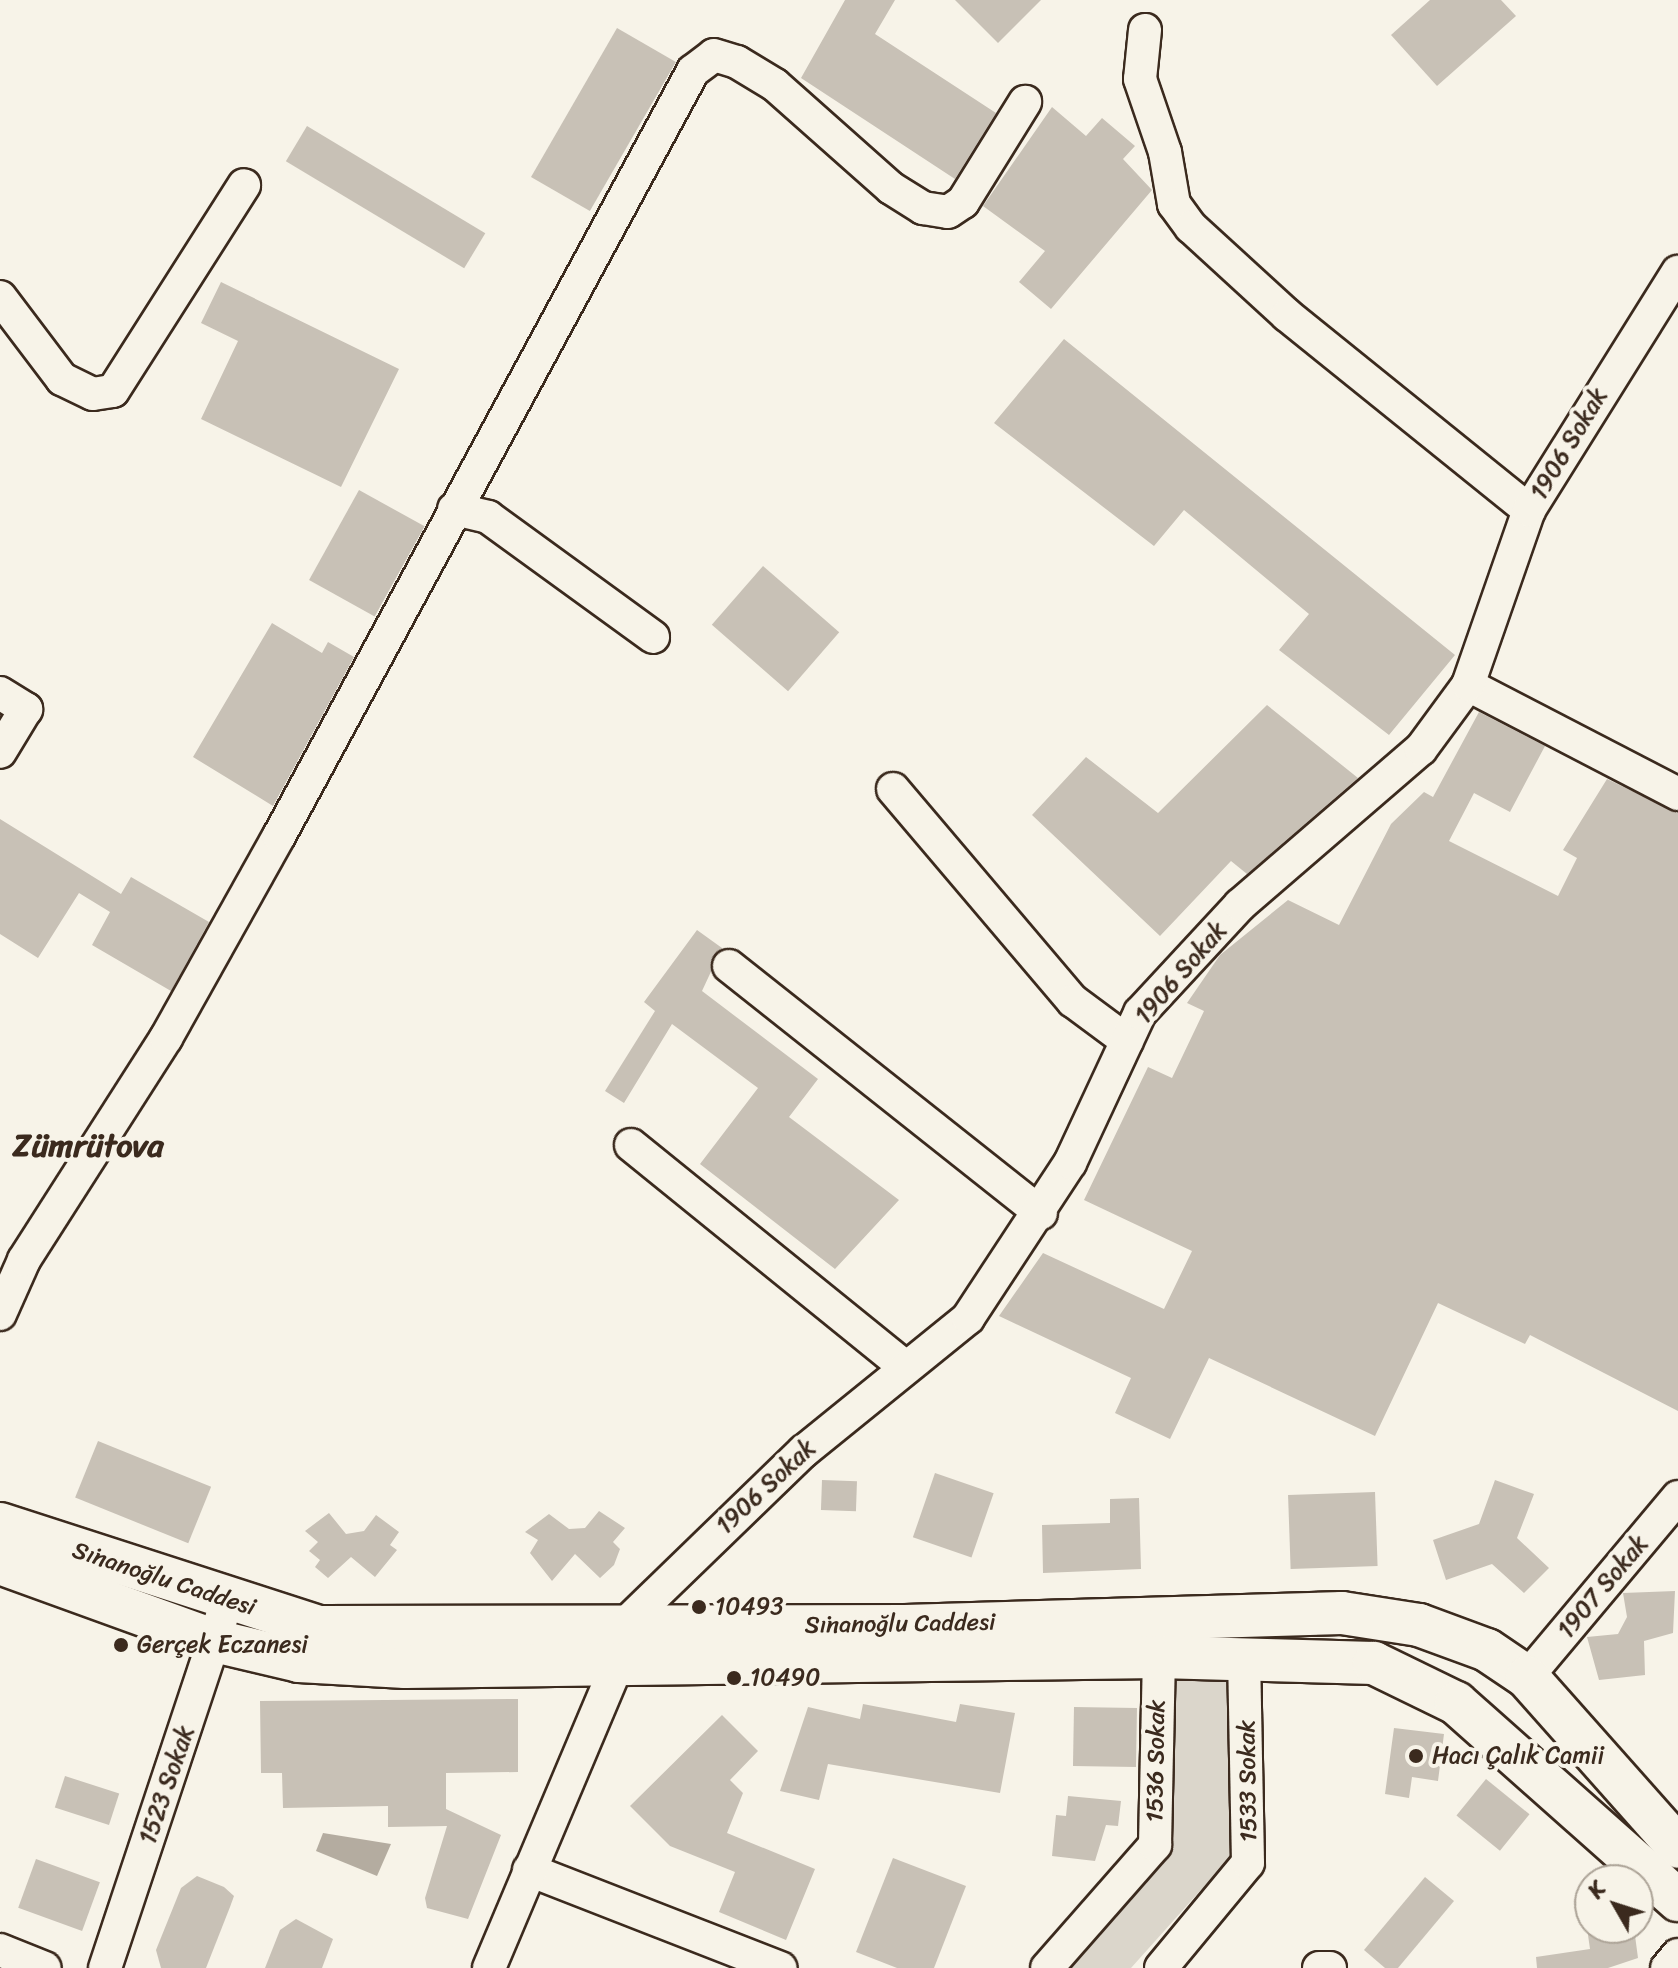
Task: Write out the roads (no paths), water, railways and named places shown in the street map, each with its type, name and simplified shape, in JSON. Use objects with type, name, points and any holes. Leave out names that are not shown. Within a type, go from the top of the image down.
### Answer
[{"type":"main road","name":"Si̇nanoğlu Caddesi","points":[[0,1524],[227,1601],[318,1627],[618,1647],[1244,1657],[1374,1663],[1418,1678],[1456,1703],[1678,1900]]},
{"type":"main road","name":"Si̇nanoğlu Caddesi","points":[[0,1563],[215,1641],[299,1661],[1342,1613],[1452,1636],[1527,1677],[1678,1847]]},
{"type":"street","points":[[1145,30],[1140,79],[1162,140],[1174,204],[1191,227],[1287,315],[1529,510]]},
{"type":"street","points":[[0,1314],[24,1260],[166,1038],[693,71],[714,55],[775,85],[891,188],[923,208],[948,212],[963,202],[1025,102]]},
{"type":"street","points":[[0,297],[62,379],[93,394],[113,391],[244,185]]},
{"type":"street","name":"1906 Sokak","points":[[618,1647],[804,1451],[968,1318],[1041,1213],[1140,1013],[1240,905],[1421,749],[1468,685],[1529,510],[1678,272]]},
{"type":"street","points":[[454,509],[488,517],[653,637]]},
{"type":"street","points":[[1468,685],[1678,794]]},
{"type":"street","points":[[0,693],[26,709],[0,752]]},
{"type":"street","points":[[893,789],[1073,1001],[1127,1041]]},
{"type":"street","points":[[729,966],[1041,1213]]},
{"type":"street","points":[[631,1145],[905,1367]]},
{"type":"street","name":"1907 Sokak","points":[[1527,1677],[1678,1497]]},
{"type":"street","name":"1523 Sokak","points":[[105,1968],[227,1601]]},
{"type":"street","points":[[489,1968],[618,1647]]},
{"type":"street","name":"1536 Sokak","points":[[1047,1968],[1155,1845],[1159,1657]]},
{"type":"street","name":"1533 Sokak","points":[[1161,1968],[1248,1863],[1244,1657]]},
{"type":"street","points":[[529,1870],[781,1968]]},
{"type":"street","points":[[0,1950],[45,1968]]},
{"type":"street","points":[[1667,1968],[1678,1955]]},
{"type":"street","points":[[1319,1968],[1330,1968]]},
{"type":"place","name":"10493","points":[[699,1607]]},
{"type":"place","name":"Gerçek Eczanesi","points":[[121,1645]]},
{"type":"place","name":"10490","points":[[734,1678]]},
{"type":"place","name":"Hacı Çalık Camii","points":[[1416,1756]]},
{"type":"district","name":"Zümrütova","points":[[88,1146]]}]
